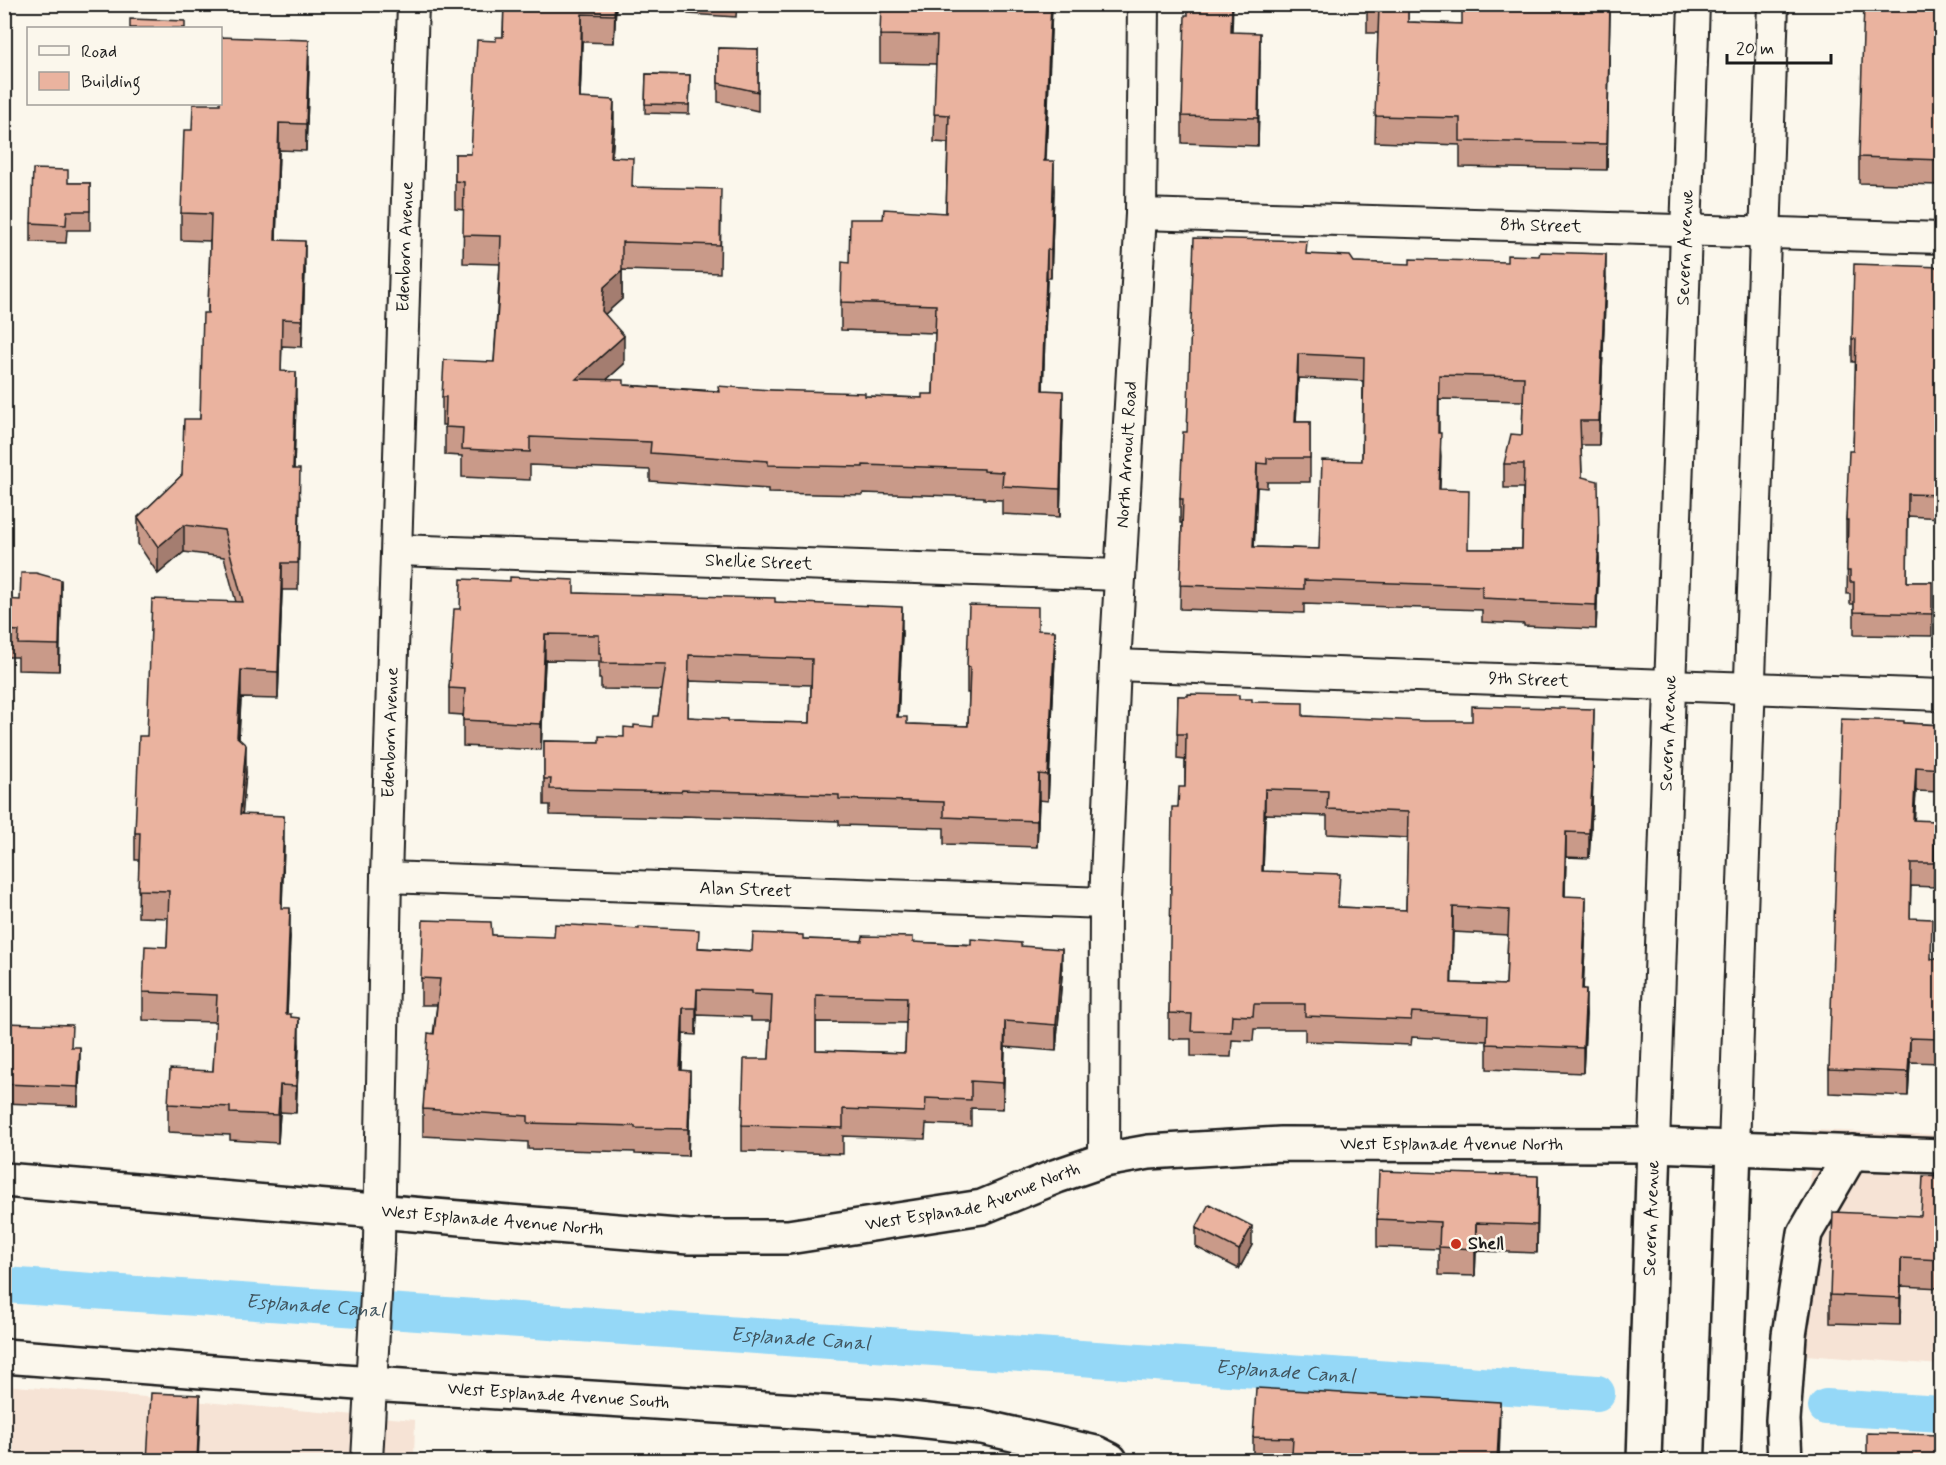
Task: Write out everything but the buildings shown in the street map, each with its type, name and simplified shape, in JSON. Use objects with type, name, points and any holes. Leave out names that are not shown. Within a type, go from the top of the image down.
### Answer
[{"type":"main road","name":"West Esplanade Avenue North","points":[[4,1180],[379,1226],[689,1237],[788,1237],[982,1207],[1057,1176],[1104,1160],[1149,1152],[1281,1144],[1654,1145],[1941,1156]]},
{"type":"main road","name":"Severn Avenue","points":[[1644,1461],[1654,1145]]},
{"type":"main road","points":[[1723,1461],[1734,1148]]},
{"type":"main road","points":[[1785,1461],[1783,1420],[1789,1335],[1805,1233],[1852,1152]]},
{"type":"main road","name":"West Esplanade Avenue South","points":[[4,1356],[371,1384],[891,1417],[982,1427],[1100,1458]]},
{"type":"street","name":"Edenborn Avenue","points":[[367,1461],[379,1226],[386,877],[398,550],[413,4]]},
{"type":"street","name":"North Arnoult Road","points":[[1104,1160],[1105,903],[1115,665],[1141,214],[1143,4]]},
{"type":"street","name":"Severn Avenue","points":[[1654,1145],[1694,4]]},
{"type":"street","points":[[1734,1148],[1773,4]]},
{"type":"street","name":"8th Street","points":[[1141,214],[1941,238]]},
{"type":"street","name":"Shellie Street","points":[[398,550],[1120,575]]},
{"type":"street","name":"9th Street","points":[[1115,665],[1941,695]]},
{"type":"street","name":"Alan Street","points":[[386,877],[1105,903]]},
{"type":"shaded area","points":[[1812,1130],[1941,1135],[1941,1365],[1805,1355]]},
{"type":"shaded area","points":[[4,1385],[415,1420],[414,1460],[5,1460]]},
{"type":"waterway","name":"Esplanade Canal","points":[[4,1285],[1597,1393]]},
{"type":"waterway","name":"Esplanade Canal","points":[[1826,1407],[1942,1414]]},
{"type":"place","name":"Shell","points":[[1456,1244]]}]
